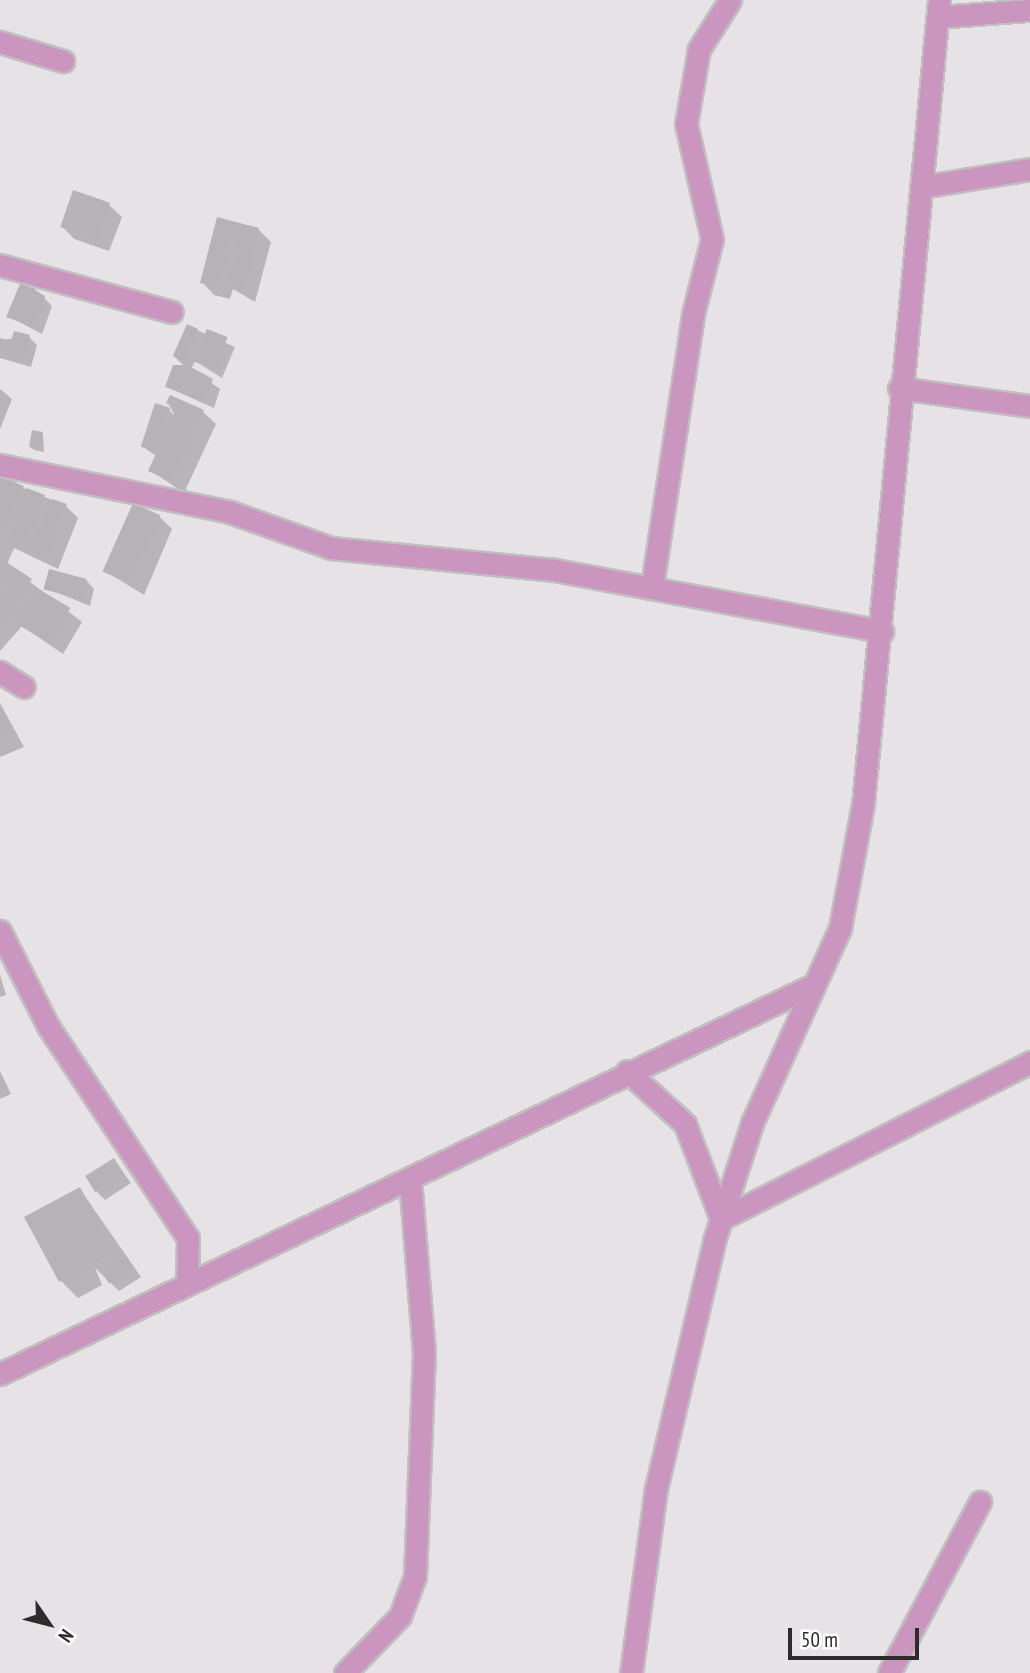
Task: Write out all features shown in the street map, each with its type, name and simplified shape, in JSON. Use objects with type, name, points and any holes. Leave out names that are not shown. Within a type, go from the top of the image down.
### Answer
[{"type":"street","points":[[652,586],[693,314],[712,239],[686,124],[699,49],[730,0]]},
{"type":"street","points":[[631,1673],[656,1489],[721,1219],[752,1123],[808,987],[840,928],[863,804],[882,631],[899,388],[939,9],[1030,10]]},
{"type":"street","points":[[0,41],[63,61]]},
{"type":"street","points":[[921,187],[1030,169]]},
{"type":"street","points":[[0,265],[172,312]]},
{"type":"street","points":[[899,388],[1030,406]]},
{"type":"street","points":[[0,465],[230,512],[331,548],[473,559],[652,586],[882,631]]},
{"type":"street","points":[[0,672],[24,687]]},
{"type":"street","points":[[0,931],[48,1026],[188,1238],[187,1284]]},
{"type":"street","points":[[0,1374],[410,1180],[627,1071],[808,987]]},
{"type":"street","points":[[721,1219],[1030,1062]]},
{"type":"street","points":[[627,1071],[685,1124],[721,1219]]},
{"type":"street","points":[[345,1673],[400,1616],[415,1576],[424,1353],[410,1180]]},
{"type":"street","points":[[889,1673],[980,1502]]},
{"type":"building","points":[[73,190],[110,203],[97,240],[60,227]]},
{"type":"building","points":[[217,217],[259,228],[243,291],[228,287],[240,240],[231,237],[218,287],[200,283]]},
{"type":"building","points":[[21,282],[45,296],[34,327],[6,317]]},
{"type":"building","points":[[187,324],[198,329],[184,361],[173,356]]},
{"type":"building","points":[[207,329],[228,337],[215,370],[194,362]]},
{"type":"building","points":[[14,331],[30,335],[23,360],[0,353],[0,338],[11,341]]},
{"type":"building","points":[[173,365],[187,365],[213,379],[205,401],[165,387]]},
{"type":"building","points":[[170,395],[204,410],[171,481],[148,471],[177,408],[166,403]]},
{"type":"building","points":[[155,403],[170,408],[156,452],[141,447]]},
{"type":"building","points":[[32,430],[43,432],[40,449],[29,447]]},
{"type":"building","points":[[0,476],[24,486],[0,539]]},
{"type":"building","points":[[27,488],[45,495],[29,534],[37,537],[52,499],[67,504],[46,557],[6,542]]},
{"type":"building","points":[[133,503],[160,515],[130,584],[102,572]]},
{"type":"building","points":[[0,558],[32,579],[0,628],[0,603],[13,584],[3,577],[0,582]]},
{"type":"building","points":[[49,569],[87,579],[81,599],[44,589]]},
{"type":"building","points":[[37,588],[70,608],[49,643],[16,623]]},
{"type":"building","points":[[0,705],[13,734],[0,739]]},
{"type":"building","points":[[114,1158],[124,1174],[95,1192],[85,1176]]},
{"type":"building","points":[[80,1187],[114,1252],[90,1265],[62,1222],[86,1268],[59,1282],[24,1217]]},
{"type":"building","points":[[127,1257],[134,1269],[109,1284],[102,1272]]}]
